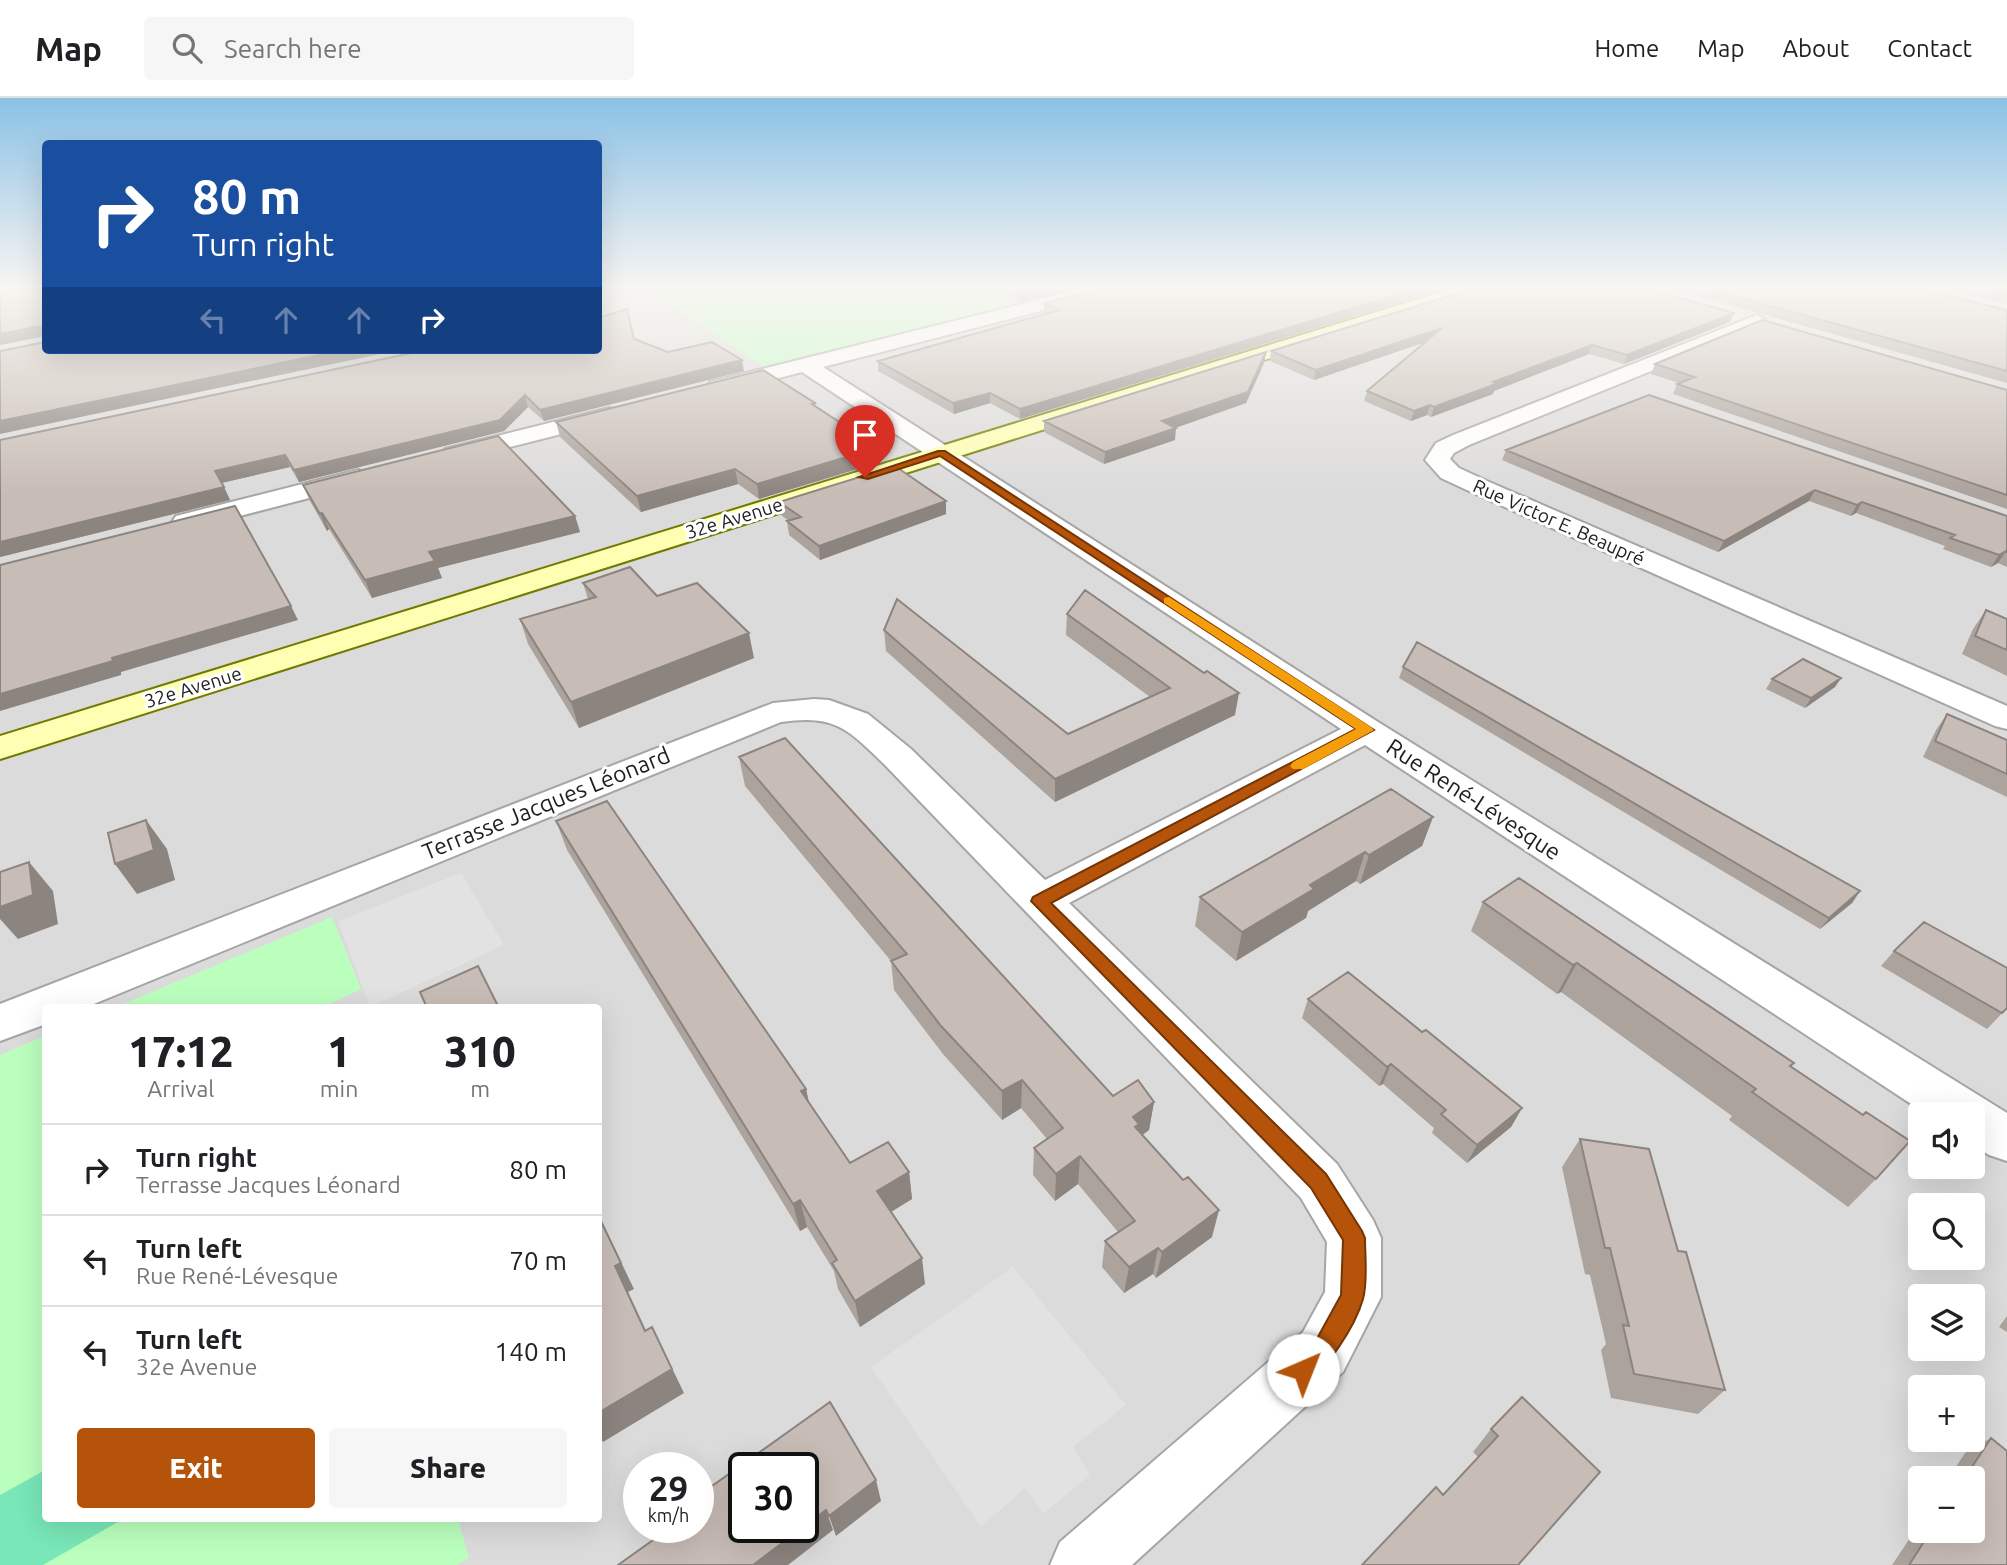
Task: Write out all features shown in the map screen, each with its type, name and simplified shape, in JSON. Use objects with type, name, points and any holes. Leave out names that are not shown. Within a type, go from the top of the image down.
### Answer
[{"type":"street","points":[[695,393],[835,357]]},
{"type":"street","name":"32e Avenue","points":[[0,748],[1249,357]]},
{"type":"street","name":"Rue Victor E. Beaupré","points":[[1658,357],[1606,382],[1461,440],[1445,448],[1437,460],[1450,473],[1478,486],[2007,719]]},
{"type":"street","name":"Rue René-Lévesque","points":[[806,365],[1366,730],[1949,1102]]},
{"type":"street","points":[[1606,382],[1645,395]]},
{"type":"street","points":[[428,461],[628,410]]},
{"type":"street","points":[[160,529],[387,471]]},
{"type":"street","name":"Terrasse Jacques Léonard","points":[[47,1004],[774,713],[803,707],[824,708],[845,714],[870,730],[1319,1181],[1354,1238],[1353,1297],[1322,1352],[1083,1565]]},
{"type":"street","points":[[1040,901],[1366,730]]},
{"type":"street","name":"Terrasse Jacques Léonard","points":[[0,1023],[42,1006]]},
{"type":"street","name":"Rue René-Lévesque","points":[[1985,1125],[2007,1139]]},
{"type":"shaded area","points":[[0,357],[2007,357],[2007,1565],[0,1565]]},
{"type":"shaded area","points":[[461,873],[504,945],[376,1004],[369,1004],[338,921]]},
{"type":"shaded area","points":[[1013,1267],[1126,1405],[1073,1447],[1090,1475],[1043,1514],[1025,1488],[981,1527],[871,1367]]},
{"type":"green space","points":[[750,357],[798,357],[763,366]]},
{"type":"green space","points":[[332,917],[361,989],[329,1004],[123,1004]]},
{"type":"green space","points":[[42,1037],[42,1522],[459,1522],[469,1558],[457,1565],[0,1565],[0,1055]]},
{"type":"green space","points":[[42,1472],[42,1522],[118,1522],[43,1565],[0,1565],[0,1495]]},
{"type":"building","points":[[0,357],[308,357],[0,421]]},
{"type":"building","points":[[391,357],[738,357],[742,360],[540,410],[525,395],[500,420],[294,470],[285,455],[215,471],[224,487],[0,542],[0,440]]},
{"type":"building","points":[[891,357],[1190,357],[1020,409],[990,393],[953,403],[878,361]]},
{"type":"building","points":[[1248,357],[1264,357],[1248,392],[1162,421],[1176,428],[1105,452],[1044,421]]},
{"type":"building","points":[[1286,357],[1354,357],[1316,370]]},
{"type":"building","points":[[1407,357],[1559,357],[1434,407],[1430,405],[1414,411],[1367,391]]},
{"type":"building","points":[[1671,357],[1893,357],[2007,390],[2007,495],[1677,384],[1695,377],[1655,364]]},
{"type":"building","points":[[1958,357],[2007,357],[2007,371]]},
{"type":"building","points":[[763,370],[815,403],[812,404],[862,437],[859,438],[873,449],[757,484],[735,469],[637,496],[556,422]]},
{"type":"building","points":[[1649,395],[2007,516],[2007,552],[1999,555],[1950,538],[1955,535],[1862,502],[1857,505],[1815,490],[1724,541],[1506,450]]},
{"type":"building","points":[[498,436],[575,516],[429,552],[435,561],[365,580],[303,485]]},
{"type":"building","points":[[895,466],[946,501],[819,546],[787,521],[801,517],[779,502]]},
{"type":"building","points":[[235,506],[291,606],[0,694],[0,565]]},
{"type":"building","points":[[630,567],[657,596],[697,583],[749,633],[571,702],[520,619],[596,597],[583,583]]},
{"type":"building","points":[[1085,590],[1204,673],[1207,671],[1239,693],[1055,779],[884,630],[897,599],[1068,734],[1170,688],[1067,614]]},
{"type":"building","points":[[1986,610],[2007,619],[2007,650],[1975,636]]},
{"type":"building","points":[[1417,642],[1860,891],[1829,918],[1403,667]]},
{"type":"building","points":[[1803,659],[1841,678],[1811,698],[1772,679]]},
{"type":"building","points":[[1947,714],[2007,740],[2007,774],[1935,741]]},
{"type":"building","points":[[785,738],[1113,1096],[1138,1080],[1154,1102],[1133,1117],[1139,1124],[1135,1127],[1183,1180],[1188,1177],[1219,1210],[1162,1252],[1158,1248],[1129,1267],[1105,1241],[1135,1221],[1080,1156],[1056,1174],[1034,1148],[1063,1128],[1022,1080],[1002,1091],[941,1026],[891,961],[907,954],[739,757]]},
{"type":"building","points":[[1391,789],[1433,817],[1369,855],[1365,852],[1310,885],[1314,889],[1242,932],[1200,897]]},
{"type":"building","points":[[607,801],[806,1089],[801,1091],[850,1163],[888,1142],[909,1172],[877,1191],[922,1258],[855,1301],[832,1263],[837,1260],[800,1200],[793,1204],[556,821]]},
{"type":"building","points":[[146,820],[154,850],[115,864],[108,833]]},
{"type":"building","points":[[29,862],[33,895],[0,907],[0,872]]},
{"type":"building","points":[[1519,878],[1794,1063],[1790,1066],[1863,1115],[1866,1112],[1908,1140],[1908,1143],[1876,1179],[1752,1092],[1756,1089],[1577,963],[1573,965],[1483,902]]},
{"type":"building","points":[[1924,922],[2007,968],[2007,1008],[2002,1013],[1894,951]]},
{"type":"building","points":[[478,966],[497,1004],[425,1004],[420,992]]},
{"type":"building","points":[[1348,972],[1422,1032],[1426,1030],[1522,1108],[1477,1145],[1441,1114],[1446,1110],[1391,1064],[1387,1067],[1308,999]]},
{"type":"building","points":[[1580,1139],[1649,1149],[1678,1251],[1686,1252],[1725,1390],[1634,1374],[1623,1325],[1629,1326],[1610,1248],[1605,1248]]},
{"type":"building","points":[[602,1223],[621,1263],[615,1266],[645,1331],[652,1327],[672,1369],[602,1411]]},
{"type":"building","points":[[1522,1397],[1600,1472],[1518,1565],[1362,1565],[1436,1487],[1443,1495],[1498,1436],[1491,1429]]},
{"type":"building","points":[[830,1402],[876,1480],[829,1516],[826,1510],[819,1515],[819,1452],[760,1452]]},
{"type":"building","points":[[1991,1438],[2007,1451],[2007,1565],[1909,1565],[1923,1543],[1985,1543],[1985,1466],[1973,1466],[1982,1452],[1985,1452]]},
{"type":"building","points":[[728,1475],[728,1543],[782,1543],[753,1565],[618,1565],[649,1543],[714,1543],[714,1485]]},
{"type":"slow traffic","points":[[1169,601],[1366,730],[1298,766]]},
{"type":"route","points":[[865,477],[941,453],[1366,730],[1040,901],[1319,1181],[1354,1238],[1353,1297],[1322,1352],[1303,1370]]}]
